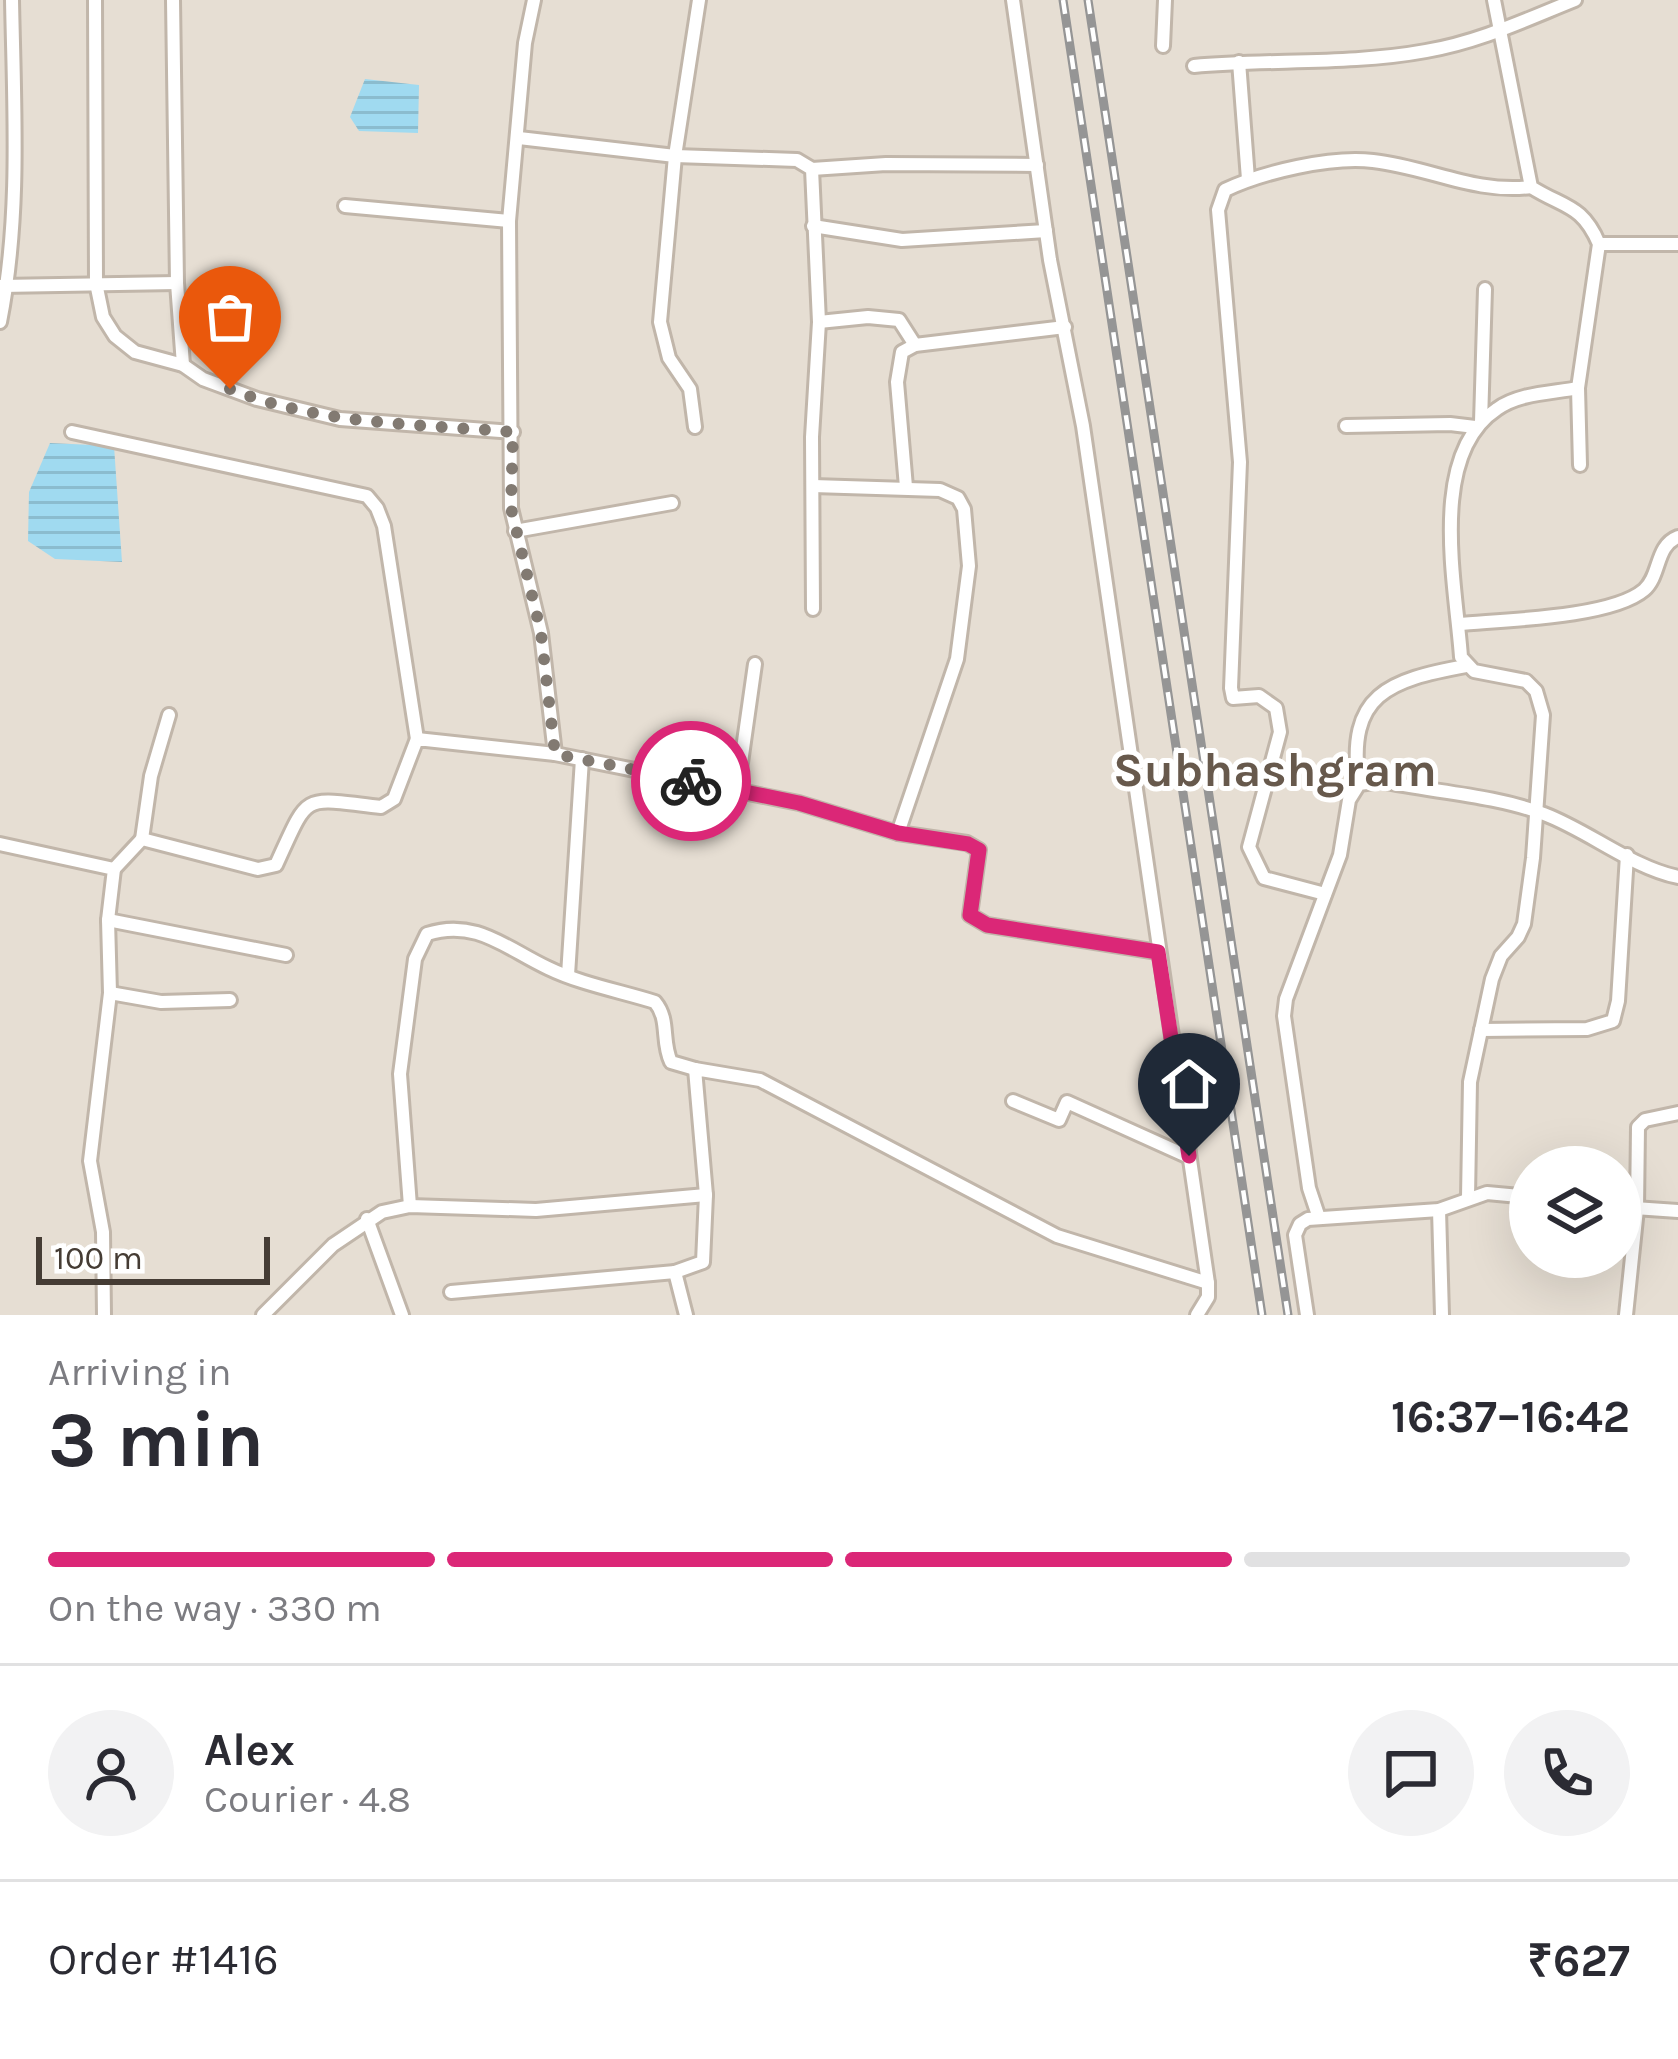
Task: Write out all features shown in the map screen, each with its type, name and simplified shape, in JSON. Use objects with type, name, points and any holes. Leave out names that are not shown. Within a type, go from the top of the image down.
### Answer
[{"type":"street","points":[[0,322],[15,170],[12,0]]},
{"type":"street","points":[[95,0],[96,283],[103,317],[115,336],[135,352],[183,364],[203,379],[256,400],[340,418],[513,432]]},
{"type":"street","points":[[173,0],[176,283],[183,364]]},
{"type":"street","points":[[534,0],[525,44],[509,221],[511,508],[541,633],[555,754]]},
{"type":"street","points":[[695,427],[690,389],[668,358],[660,322],[674,156],[699,0]]},
{"type":"street","points":[[1013,0],[1046,231],[1083,426],[1208,1283],[1208,1298],[1197,1315]]},
{"type":"street","points":[[1163,46],[1165,0]]},
{"type":"street","points":[[1494,0],[1531,187]]},
{"type":"street","points":[[1194,66],[1354,60],[1427,51],[1500,33],[1575,0]]},
{"type":"street","points":[[1239,62],[1248,179]]},
{"type":"street","points":[[519,138],[674,156],[797,160],[812,169],[886,164],[1036,165]]},
{"type":"street","points":[[1325,894],[1264,878],[1249,847],[1280,732],[1276,708],[1259,696],[1233,698],[1231,688],[1240,462],[1218,210],[1225,190],[1248,179],[1330,163],[1374,161],[1494,189],[1531,187],[1576,207],[1599,244],[1578,388],[1580,465]]},
{"type":"street","points":[[812,169],[819,322],[813,609]]},
{"type":"street","points":[[345,206],[509,221]]},
{"type":"street","points":[[813,226],[902,240],[1046,231]]},
{"type":"street","points":[[1599,244],[1678,244]]},
{"type":"street","points":[[3,286],[176,283]]},
{"type":"street","points":[[1478,425],[1486,289]]},
{"type":"street","points":[[819,322],[868,317],[898,320],[915,346]]},
{"type":"street","points":[[906,487],[897,382],[902,352],[915,346],[1065,327]]},
{"type":"street","points":[[1466,666],[1461,657],[1450,492],[1461,454],[1478,425],[1498,408],[1521,398],[1578,388]]},
{"type":"street","points":[[1346,426],[1478,425]]},
{"type":"street","points":[[72,432],[367,496],[384,526],[417,739],[394,799],[381,807],[317,800],[302,809],[276,865],[258,869],[142,839]]},
{"type":"street","points":[[813,486],[940,490],[958,498],[964,509],[969,566],[957,659],[898,833]]},
{"type":"street","points":[[515,531],[672,503]]},
{"type":"street","points":[[1459,624],[1556,616],[1638,595],[1649,586],[1664,547],[1678,537]]},
{"type":"street","points":[[737,790],[755,664]]},
{"type":"street","points":[[1319,1218],[1309,1188],[1284,1016],[1286,999],[1340,855],[1349,800],[1359,784],[1355,741],[1367,712],[1381,694],[1415,675],[1466,666],[1526,680],[1536,691],[1543,715],[1524,924],[1501,956],[1470,1082],[1468,1197]]},
{"type":"street","points":[[104,1315],[103,1232],[90,1161],[110,993],[108,920],[114,869],[142,839],[151,776],[170,715]]},
{"type":"street","points":[[417,739],[582,759],[799,803],[898,833],[968,844],[979,850],[970,915],[987,925],[1158,952]]},
{"type":"street","points":[[568,975],[582,759]]},
{"type":"street","points":[[1359,784],[1381,781],[1537,811],[1678,877]]},
{"type":"street","points":[[0,844],[114,869]]},
{"type":"street","points":[[1481,1030],[1587,1029],[1613,1022],[1627,855]]},
{"type":"street","points":[[108,920],[286,955]]},
{"type":"street","points":[[410,1206],[400,1075],[416,959],[427,934],[469,929],[568,975],[655,1002],[664,1013],[671,1061],[760,1080],[1057,1236],[1208,1283]]},
{"type":"street","points":[[110,993],[161,1002],[230,1000]]},
{"type":"street","points":[[451,1292],[675,1273],[703,1262],[706,1195],[695,1069]]},
{"type":"street","points":[[1013,1101],[1059,1120],[1067,1102],[1189,1156]]},
{"type":"street","points":[[1638,1146],[1638,1127],[1645,1120],[1678,1113]]},
{"type":"street","points":[[1307,1315],[1295,1235],[1300,1224],[1319,1218],[1439,1210],[1486,1192],[1509,1195]]},
{"type":"street","points":[[263,1315],[334,1245],[368,1220],[410,1206],[536,1210],[706,1195]]},
{"type":"street","points":[[1641,1209],[1678,1210]]},
{"type":"street","points":[[1439,1210],[1442,1315]]},
{"type":"street","points":[[368,1220],[402,1315]]},
{"type":"street","points":[[675,1273],[686,1315]]},
{"type":"street","points":[[1626,1315],[1630,1278]]},
{"type":"shaded area","points":[[0,0],[1678,0],[1678,1315],[0,1315]]},
{"type":"water","points":[[365,79],[419,85],[418,133],[359,131],[350,117]]},
{"type":"water","points":[[50,443],[114,446],[122,562],[55,559],[28,541],[29,492]]},
{"type":"railway","points":[[1063,0],[1262,1315]]},
{"type":"railway","points":[[1088,0],[1288,1315]]},
{"type":"way so far","points":[[230,389],[256,400],[340,418],[513,432],[511,508],[541,633],[555,754],[691,781]]},
{"type":"district","name":"Subhashgram","points":[[1275,770]]},
{"type":"route","points":[[691,781],[799,803],[898,833],[968,844],[979,850],[970,915],[987,925],[1158,952],[1189,1156]]}]
